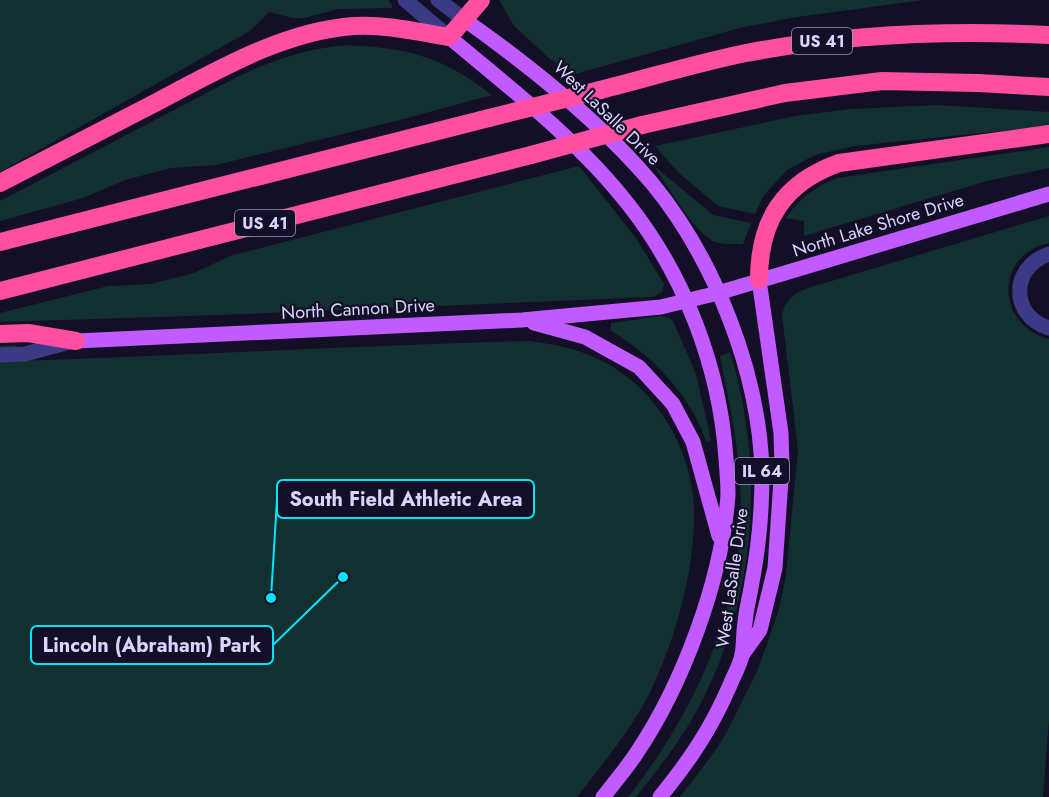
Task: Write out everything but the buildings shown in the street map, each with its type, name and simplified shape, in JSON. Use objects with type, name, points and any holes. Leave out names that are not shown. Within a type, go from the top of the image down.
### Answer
[{"type":"highway","points":[[0,183],[208,75],[291,40],[354,26],[380,27],[449,37],[481,0]]},
{"type":"highway","name":"US 41","points":[[0,242],[745,54],[841,38],[910,33],[969,32],[1049,35]]},
{"type":"highway","name":"US 41","points":[[0,291],[531,156],[642,125],[785,93],[882,81],[1049,87]]},
{"type":"highway","points":[[759,280],[760,256],[770,220],[793,188],[819,170],[839,163],[1049,134]]},
{"type":"highway","points":[[0,334],[28,333],[76,340]]},
{"type":"main road","name":"West LaSalle Drive","points":[[465,20],[519,58],[632,161],[677,217],[700,255],[718,293],[737,339],[750,383],[762,470],[761,514],[742,655],[709,728],[694,753],[660,797]]},
{"type":"main road","name":"West LaSalle Drive","points":[[449,37],[567,138],[627,203],[663,256],[686,301],[707,359],[722,418],[728,493],[722,548],[689,651],[662,710],[636,754],[603,797]]},
{"type":"main road","name":"North Lake Shore Drive","points":[[718,293],[1049,194]]},
{"type":"main road","points":[[742,655],[760,630],[775,568],[783,465],[781,433],[759,280]]},
{"type":"main road","name":"North Cannon Drive","points":[[76,340],[522,321],[661,307],[718,293]]},
{"type":"main road","points":[[522,321],[585,337],[639,367],[673,404],[693,442],[722,548]]},
{"type":"street","points":[[405,0],[449,37]]},
{"type":"street","points":[[438,0],[465,20]]},
{"type":"street","points":[[1049,254],[1040,257],[1027,268],[1020,283],[1022,305],[1030,318],[1049,328]]},
{"type":"street","name":"North Cannon Drive","points":[[0,355],[25,354],[76,340]]},
{"type":"green space","points":[[0,0],[388,0],[392,8],[338,9],[304,18],[293,18],[269,12],[250,31],[0,172]]},
{"type":"green space","points":[[499,0],[924,0],[797,17],[740,28],[572,75],[550,59],[514,26]]},
{"type":"green space","points":[[348,45],[389,49],[424,57],[441,63],[492,95],[216,165],[171,168],[125,180],[83,198],[0,221],[0,201],[239,76],[292,55]]},
{"type":"green space","points":[[937,105],[1049,112],[1049,126],[855,146],[815,155],[787,170],[764,195],[755,214],[718,206],[679,173],[655,146],[795,116],[851,109]]},
{"type":"green space","points":[[1049,147],[1049,168],[987,181],[804,236],[804,221],[786,218],[796,204],[808,194],[837,178]]},
{"type":"green space","points":[[653,165],[713,215],[751,223],[743,244],[718,243],[707,237],[690,219]]},
{"type":"green space","points":[[579,166],[636,238],[664,284],[662,292],[652,297],[0,322],[0,313],[108,286],[150,284],[194,273],[230,256]]},
{"type":"green space","points":[[1049,216],[1049,243],[1031,250],[1018,261],[1011,275],[1008,290],[1011,306],[1019,320],[1032,331],[1049,339],[1049,720],[1043,797],[680,797],[728,730],[758,669],[779,609],[786,575],[798,450],[782,315],[788,301],[798,292],[808,288]]},
{"type":"green space","points":[[660,316],[673,321],[696,374],[711,440],[709,442],[706,441],[690,408],[668,378],[641,352],[611,331],[611,323]]},
{"type":"green space","points":[[529,341],[563,347],[596,358],[617,369],[636,384],[652,401],[678,442],[692,487],[694,511],[691,556],[682,602],[669,647],[652,688],[636,717],[577,797],[0,797],[0,346],[16,345],[16,361]]},
{"type":"green space","points":[[730,352],[741,395],[748,439],[751,483],[750,528],[744,573],[721,659],[703,699],[663,762],[636,797],[628,797],[676,726],[696,689],[713,650],[726,609],[735,568],[740,525],[737,450],[720,356]]},
{"type":"place","name":"Lincoln (Abraham) Park","points":[[343,577]]},
{"type":"place","name":"South Field Athletic Area","points":[[271,598]]}]
